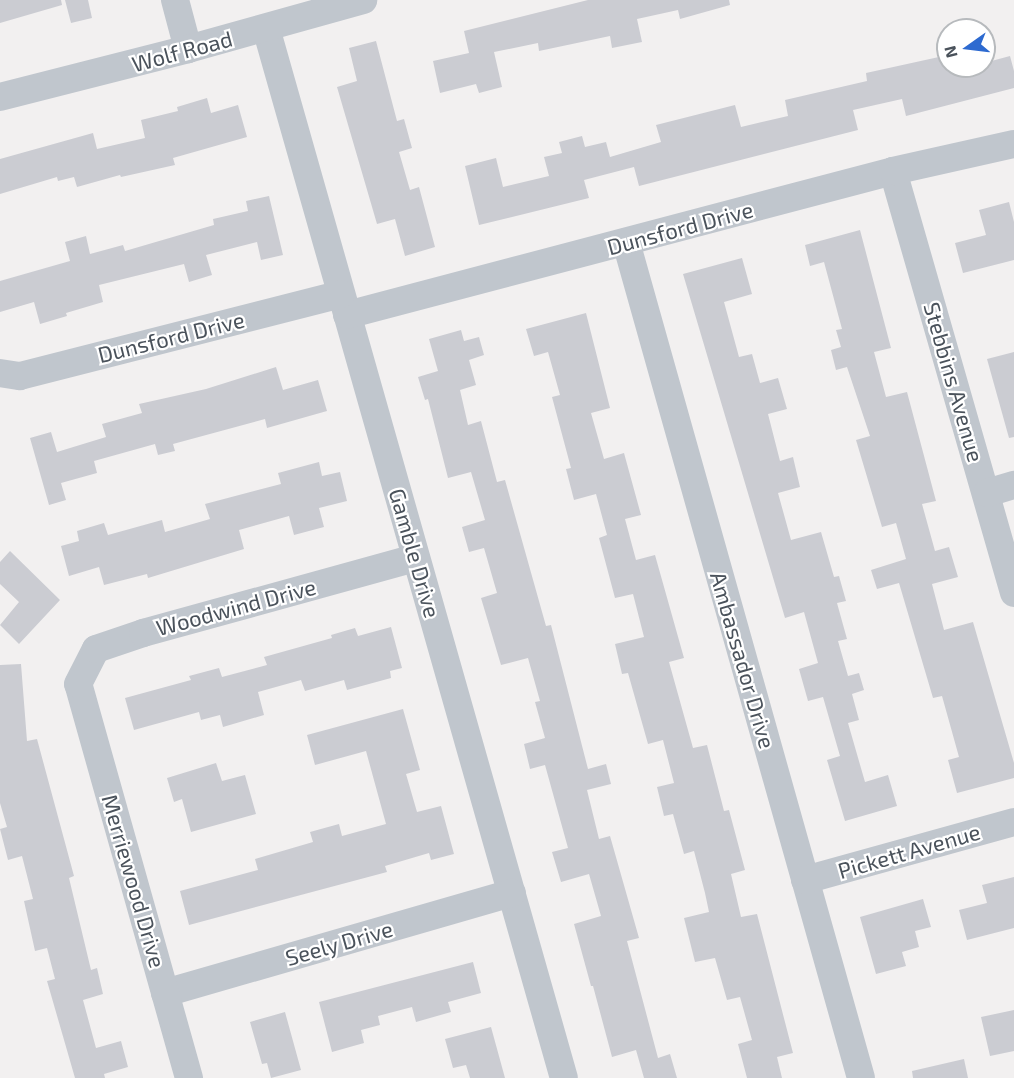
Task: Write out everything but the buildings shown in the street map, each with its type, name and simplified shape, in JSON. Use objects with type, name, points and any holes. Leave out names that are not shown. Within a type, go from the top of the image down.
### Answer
[{"type":"street","points":[[175,0],[188,50]]},
{"type":"street","name":"Wolf Road","points":[[0,97],[188,50],[363,0]]},
{"type":"street","name":"Gamble Drive","points":[[266,28],[564,1078]]},
{"type":"street","name":"Dunsford Drive","points":[[0,373],[20,376],[626,242],[893,171],[1014,144]]},
{"type":"street","name":"Stebbins Avenue","points":[[893,171],[1014,593]]},
{"type":"street","name":"Ambassador Drive","points":[[626,242],[861,1078]]},
{"type":"street","points":[[987,493],[1014,485]]},
{"type":"street","name":"Woodwind Drive","points":[[78,684],[96,649],[143,633],[416,558]]},
{"type":"street","name":"Merriewood Drive","points":[[78,684],[189,1078]]},
{"type":"street","name":"Pickett Avenue","points":[[805,880],[1014,822]]},
{"type":"street","name":"Seely Drive","points":[[165,993],[512,893]]}]
